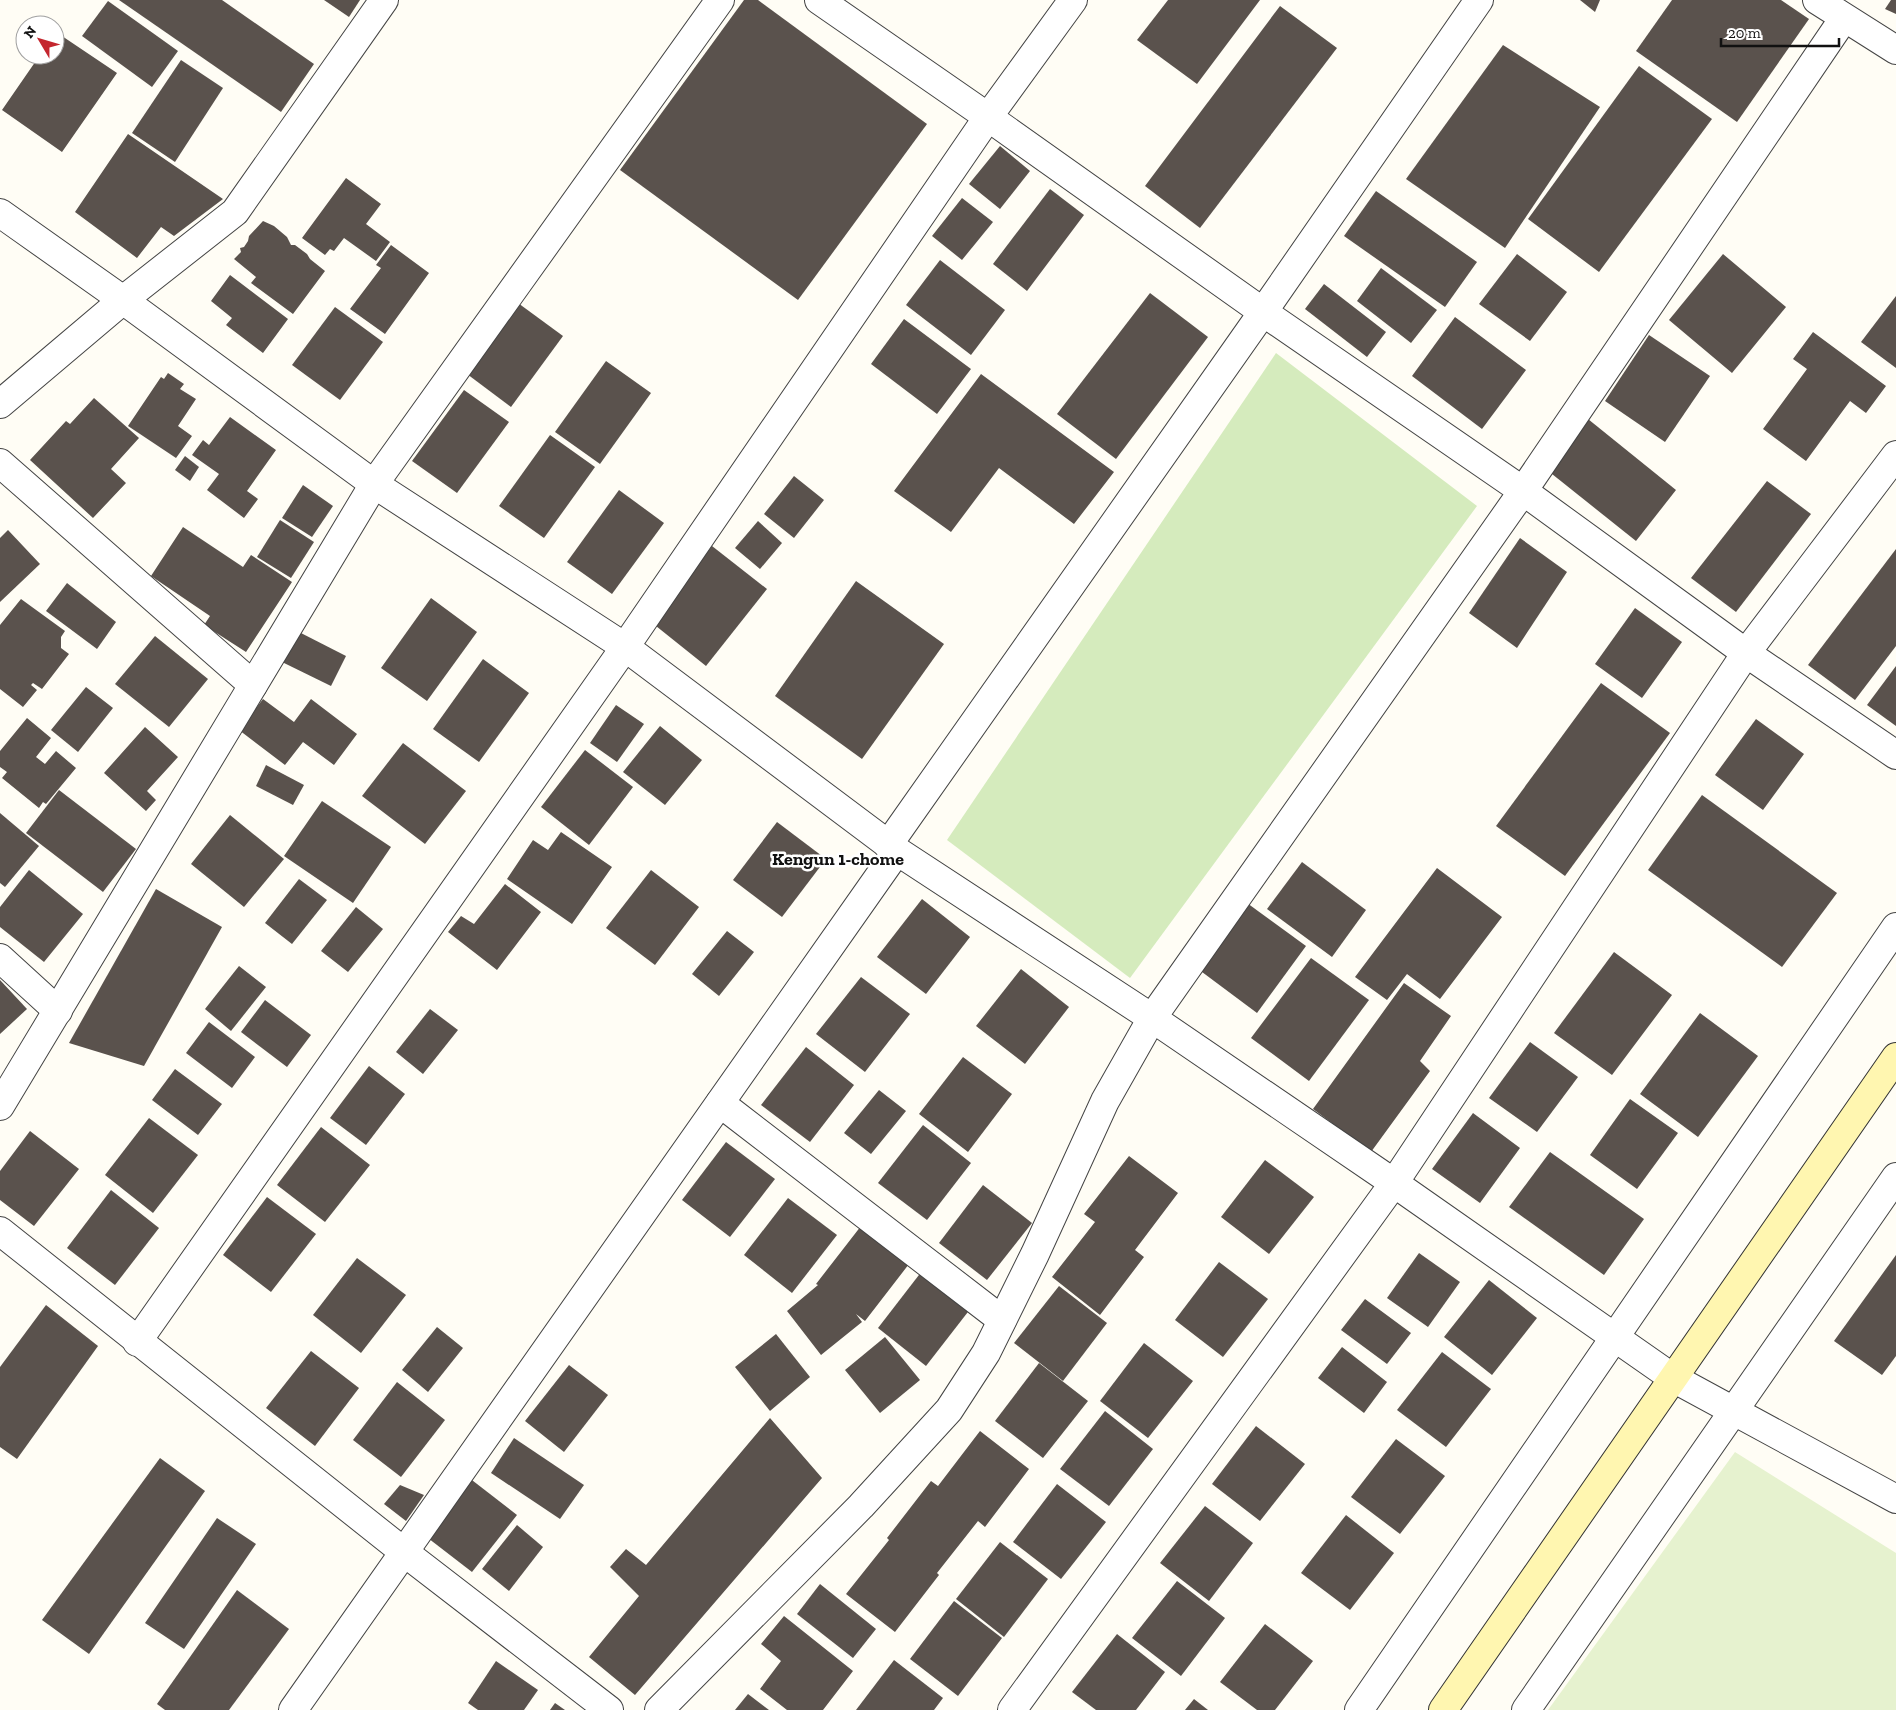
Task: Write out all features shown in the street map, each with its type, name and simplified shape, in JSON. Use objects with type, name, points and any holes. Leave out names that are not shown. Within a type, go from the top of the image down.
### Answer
[{"type":"street","points":[[0,404],[123,300],[235,212],[384,0]]},
{"type":"street","points":[[0,1106],[374,484],[720,0]]},
{"type":"street","points":[[819,0],[1263,312],[1522,491],[1746,653],[1896,755]]},
{"type":"street","points":[[137,1342],[624,647],[988,117],[1073,0]]},
{"type":"street","points":[[293,1710],[720,1103],[892,848],[1479,0]]},
{"type":"street","points":[[1817,0],[1896,50]]},
{"type":"street","points":[[659,1710],[861,1506],[949,1410],[986,1353],[1035,1254],[1105,1101],[1152,1018],[1522,491],[1844,18]]},
{"type":"street","points":[[0,213],[123,300],[374,484],[624,647],[892,848],[1152,1018],[1394,1183],[1673,1378],[1896,1498]]},
{"type":"street","points":[[1012,1710],[1394,1183],[1746,653],[1896,455]]},
{"type":"street","points":[[0,463],[253,685]]},
{"type":"street","points":[[1359,1710],[1896,927]]},
{"type":"street","points":[[0,958],[58,1011]]},
{"type":"street","points":[[1443,1710],[1896,1057]]},
{"type":"street","points":[[720,1103],[1002,1320]]},
{"type":"street","points":[[1526,1710],[1896,1177]]},
{"type":"street","points":[[0,1231],[137,1342],[609,1710]]},
{"type":"green space","points":[[1276,353],[1477,506],[1130,978],[947,840]]},
{"type":"green space","points":[[1735,1452],[1896,1553],[1896,1710],[1548,1710]]},
{"type":"building","points":[[119,0],[222,0],[314,64],[281,112]]},
{"type":"building","points":[[324,0],[360,0],[349,17]]},
{"type":"building","points":[[744,0],[758,0],[927,124],[798,300],[620,170]]},
{"type":"building","points":[[1168,0],[1260,0],[1197,84],[1137,40]]},
{"type":"building","points":[[1580,0],[1600,0],[1595,12]]},
{"type":"building","points":[[1672,0],[1781,0],[1809,19],[1737,122],[1636,51]]},
{"type":"building","points":[[1891,0],[1896,0],[1896,14],[1885,9]]},
{"type":"building","points":[[108,1],[178,51],[152,87],[82,36]]},
{"type":"building","points":[[1280,6],[1337,48],[1200,228],[1145,186]]},
{"type":"building","points":[[65,38],[117,73],[62,152],[2,110],[33,65],[65,65]]},
{"type":"building","points":[[1503,45],[1600,107],[1505,248],[1406,179]]},
{"type":"building","points":[[181,60],[223,88],[175,162],[132,133]]},
{"type":"building","points":[[1639,66],[1712,119],[1599,272],[1528,219]]},
{"type":"building","points":[[128,134],[223,199],[174,236],[161,227],[137,258],[75,212]]},
{"type":"building","points":[[1000,146],[1030,171],[1000,209],[969,184]]},
{"type":"building","points":[[346,178],[381,204],[366,224],[390,242],[376,261],[344,238],[334,251],[330,249],[325,255],[302,238]]},
{"type":"building","points":[[1050,189],[1084,215],[1027,291],[993,264]]},
{"type":"building","points":[[1376,191],[1477,262],[1445,307],[1344,236]]},
{"type":"building","points":[[962,198],[993,222],[962,260],[932,236]]},
{"type":"building","points":[[263,221],[274,226],[287,237],[291,245],[295,245],[307,254],[310,259],[325,271],[293,314],[251,283],[256,277],[234,259],[241,252],[240,248],[244,247],[249,236]]},
{"type":"building","points":[[391,245],[429,273],[385,334],[350,309],[381,268],[376,265]]},
{"type":"building","points":[[1517,254],[1567,292],[1530,341],[1479,304]]},
{"type":"building","points":[[1723,254],[1786,307],[1732,373],[1669,320]]},
{"type":"building","points":[[940,260],[1005,310],[971,355],[906,305]]},
{"type":"building","points":[[1381,268],[1437,310],[1411,343],[1357,301]]},
{"type":"building","points":[[230,275],[288,319],[263,353],[226,325],[232,318],[211,301]]},
{"type":"building","points":[[1324,284],[1386,332],[1367,357],[1305,309]]},
{"type":"building","points":[[1150,293],[1208,337],[1116,459],[1057,414]]},
{"type":"building","points":[[1896,296],[1896,368],[1861,342]]},
{"type":"building","points":[[518,303],[563,336],[511,407],[467,374]]},
{"type":"building","points":[[335,307],[383,342],[340,400],[292,365]]},
{"type":"building","points":[[1455,317],[1526,370],[1482,429],[1412,376]]},
{"type":"building","points":[[904,319],[971,369],[937,414],[871,364]]},
{"type":"building","points":[[1813,332],[1886,386],[1866,413],[1850,401],[1806,461],[1763,429],[1807,369],[1793,359]]},
{"type":"building","points":[[1649,335],[1710,376],[1665,442],[1605,401]]},
{"type":"building","points":[[606,361],[651,393],[600,464],[555,432]]},
{"type":"building","points":[[168,373],[184,384],[180,389],[196,399],[178,426],[192,436],[176,458],[128,426],[161,377],[164,379]]},
{"type":"building","points":[[981,374],[1114,472],[1074,524],[999,468],[951,532],[894,491]]},
{"type":"building","points":[[464,390],[509,422],[457,493],[412,461]]},
{"type":"building","points":[[94,398],[139,438],[111,469],[126,483],[93,518],[30,460],[66,421],[70,424]]},
{"type":"building","points":[[230,417],[276,450],[247,491],[258,499],[244,518],[207,490],[219,474],[192,455],[203,440],[209,445]]},
{"type":"building","points":[[1588,419],[1676,490],[1636,541],[1547,470]]},
{"type":"building","points":[[550,435],[595,467],[544,538],[499,506]]},
{"type":"building","points":[[185,456],[199,467],[190,481],[175,470]]},
{"type":"building","points":[[794,476],[824,500],[794,538],[764,514]]},
{"type":"building","points":[[1767,481],[1811,514],[1736,612],[1691,578]]},
{"type":"building","points":[[303,485],[333,506],[312,537],[282,518]]},
{"type":"building","points":[[619,490],[664,523],[612,594],[567,562]]},
{"type":"building","points":[[280,520],[314,542],[291,578],[257,557]]},
{"type":"building","points":[[758,521],[782,543],[760,569],[735,548]]},
{"type":"building","points":[[183,527],[243,567],[251,555],[292,582],[246,652],[204,625],[210,616],[151,576]]},
{"type":"building","points":[[8,530],[40,564],[0,602],[0,538]]},
{"type":"building","points":[[1520,538],[1567,572],[1517,648],[1469,613]]},
{"type":"building","points":[[712,546],[767,589],[706,666],[651,622]]},
{"type":"building","points":[[1896,549],[1896,646],[1855,700],[1808,665]]},
{"type":"building","points":[[856,581],[944,644],[862,759],[775,696]]},
{"type":"building","points":[[67,583],[116,622],[97,649],[46,611]]},
{"type":"building","points":[[431,598],[477,632],[427,701],[381,668]]},
{"type":"building","points":[[21,599],[65,631],[61,637],[61,648],[69,654],[42,689],[33,683],[31,685],[37,690],[23,707],[0,689],[0,625]]},
{"type":"building","points":[[1635,608],[1682,642],[1642,698],[1595,664]]},
{"type":"building","points":[[297,631],[346,656],[331,686],[282,662]]},
{"type":"building","points":[[155,636],[208,679],[169,727],[115,684]]},
{"type":"building","points":[[483,659],[529,693],[479,762],[433,729]]},
{"type":"building","points":[[1896,666],[1896,726],[1867,705]]},
{"type":"building","points":[[1601,683],[1670,733],[1565,876],[1496,826]]},
{"type":"building","points":[[86,687],[113,708],[78,752],[51,730]]},
{"type":"building","points":[[263,699],[294,722],[311,699],[357,734],[334,765],[303,742],[285,765],[239,730]]},
{"type":"building","points":[[616,705],[644,724],[617,762],[590,743]]},
{"type":"building","points":[[27,718],[51,738],[36,757],[45,764],[56,751],[76,768],[46,804],[43,802],[39,808],[2,778],[7,772],[0,767],[0,751]]},
{"type":"building","points":[[1756,719],[1804,754],[1763,810],[1715,775]]},
{"type":"building","points":[[660,726],[702,760],[665,805],[623,772]]},
{"type":"building","points":[[145,727],[178,757],[147,791],[156,800],[146,811],[104,773]]},
{"type":"building","points":[[403,743],[466,791],[425,844],[362,796]]},
{"type":"building","points":[[585,750],[633,787],[589,845],[541,807]]},
{"type":"building","points":[[266,765],[304,785],[293,805],[256,786]]},
{"type":"building","points":[[59,790],[136,849],[103,892],[26,833]]},
{"type":"building","points":[[1702,795],[1837,893],[1782,967],[1648,870]]},
{"type":"building","points":[[322,801],[391,847],[353,903],[284,856]]},
{"type":"building","points":[[0,813],[39,846],[5,887],[0,883]]},
{"type":"building","points":[[230,815],[284,859],[244,907],[191,864]]},
{"type":"building","points":[[777,822],[826,859],[782,917],[733,880]]},
{"type":"building","points":[[561,832],[612,867],[572,924],[507,879],[533,840],[548,850]]},
{"type":"building","points":[[1302,862],[1366,910],[1332,957],[1267,909]]},
{"type":"building","points":[[1437,868],[1502,917],[1440,999],[1407,974],[1387,1000],[1355,977]]},
{"type":"building","points":[[29,870],[83,914],[44,962],[0,927],[0,907]]},
{"type":"building","points":[[651,870],[699,907],[655,965],[606,928]]},
{"type":"building","points":[[299,879],[327,900],[292,944],[265,923]]},
{"type":"building","points":[[505,884],[541,912],[497,970],[448,932],[461,916],[474,924]]},
{"type":"building","points":[[156,889],[222,927],[144,1066],[69,1043]]},
{"type":"building","points":[[922,899],[970,937],[926,994],[877,957]]},
{"type":"building","points":[[1247,903],[1306,946],[1257,1013],[1198,969]]},
{"type":"building","points":[[356,907],[383,929],[348,972],[321,951]]},
{"type":"building","points":[[727,931],[754,952],[719,996],[692,974]]},
{"type":"building","points":[[1614,952],[1672,995],[1612,1075],[1554,1033]]},
{"type":"building","points":[[1311,958],[1369,1000],[1309,1081],[1251,1038]]},
{"type":"building","points":[[239,966],[266,987],[231,1031],[205,1009]]},
{"type":"building","points":[[1021,969],[1069,1007],[1025,1064],[976,1026]]},
{"type":"building","points":[[861,977],[910,1014],[865,1072],[816,1034]]},
{"type":"building","points":[[0,980],[27,1009],[0,1034]]},
{"type":"building","points":[[1404,983],[1451,1016],[1420,1061],[1430,1071],[1371,1152],[1313,1109]]},
{"type":"building","points":[[265,1000],[311,1035],[287,1067],[241,1032]]},
{"type":"building","points":[[430,1009],[458,1030],[423,1074],[396,1052]]},
{"type":"building","points":[[1700,1013],[1758,1056],[1698,1137],[1640,1094]]},
{"type":"building","points":[[209,1022],[255,1057],[232,1088],[186,1053]]},
{"type":"building","points":[[1530,1042],[1578,1077],[1537,1132],[1489,1098]]},
{"type":"building","points":[[806,1047],[854,1085],[810,1142],[761,1105]]},
{"type":"building","points":[[963,1057],[1012,1094],[968,1152],[919,1114]]},
{"type":"building","points":[[369,1066],[405,1094],[366,1145],[330,1118]]},
{"type":"building","points":[[175,1069],[222,1104],[198,1135],[152,1100]]},
{"type":"building","points":[[879,1090],[906,1111],[871,1154],[844,1133]]},
{"type":"building","points":[[1630,1099],[1678,1133],[1637,1189],[1590,1155]]},
{"type":"building","points":[[1473,1113],[1520,1148],[1480,1203],[1432,1169]]},
{"type":"building","points":[[149,1118],[198,1155],[153,1213],[105,1175]]},
{"type":"building","points":[[923,1125],[971,1163],[927,1220],[878,1183]]},
{"type":"building","points":[[321,1127],[370,1165],[325,1222],[277,1185]]},
{"type":"building","points":[[30,1131],[79,1169],[34,1226],[0,1200],[0,1171]]},
{"type":"building","points":[[726,1142],[775,1179],[730,1237],[682,1200]]},
{"type":"building","points":[[1550,1152],[1644,1219],[1604,1275],[1509,1207]]},
{"type":"building","points":[[1129,1156],[1178,1193],[1135,1250],[1144,1257],[1100,1315],[1052,1277],[1095,1222],[1084,1214]]},
{"type":"building","points":[[1265,1160],[1314,1197],[1269,1254],[1221,1217]]},
{"type":"building","points":[[983,1185],[1032,1223],[987,1280],[939,1243]]},
{"type":"building","points":[[111,1190],[159,1228],[115,1285],[67,1248]]},
{"type":"building","points":[[267,1197],[316,1234],[271,1292],[223,1255]]},
{"type":"building","points":[[788,1198],[837,1235],[792,1293],[744,1255]]},
{"type":"building","points":[[861,1226],[909,1264],[865,1321],[856,1314],[862,1322],[821,1355],[787,1311],[818,1285],[816,1284]]},
{"type":"building","points":[[1419,1253],[1460,1282],[1428,1327],[1387,1298]]},
{"type":"building","points":[[1896,1255],[1896,1356],[1882,1375],[1834,1341]]},
{"type":"building","points":[[357,1258],[406,1295],[361,1353],[313,1315]]},
{"type":"building","points":[[1219,1262],[1268,1299],[1223,1357],[1175,1320]]},
{"type":"building","points":[[922,1271],[971,1308],[926,1366],[878,1328]]},
{"type":"building","points":[[1489,1280],[1537,1318],[1492,1375],[1444,1337]]},
{"type":"building","points":[[1059,1286],[1107,1323],[1063,1381],[1014,1343]]},
{"type":"building","points":[[1365,1299],[1411,1333],[1387,1364],[1341,1330]]},
{"type":"building","points":[[46,1305],[98,1346],[17,1459],[0,1447],[0,1367]]},
{"type":"building","points":[[437,1327],[463,1348],[428,1392],[402,1370]]},
{"type":"building","points":[[776,1334],[810,1377],[770,1411],[735,1367]]},
{"type":"building","points":[[885,1337],[920,1380],[880,1413],[845,1370]]},
{"type":"building","points":[[1144,1343],[1193,1381],[1148,1438],[1100,1401]]},
{"type":"building","points":[[1342,1347],[1387,1382],[1364,1413],[1318,1378]]},
{"type":"building","points":[[311,1351],[359,1388],[315,1446],[266,1408]]},
{"type":"building","points":[[1442,1352],[1491,1389],[1446,1447],[1397,1410]]},
{"type":"building","points":[[1039,1363],[1088,1401],[1043,1458],[995,1421]]},
{"type":"building","points":[[569,1365],[608,1395],[564,1452],[525,1421]]},
{"type":"building","points":[[397,1382],[445,1420],[401,1477],[353,1440]]},
{"type":"building","points":[[1105,1411],[1153,1449],[1109,1506],[1060,1469]]},
{"type":"building","points":[[770,1418],[822,1478],[635,1695],[589,1657],[639,1596],[610,1567],[626,1549],[646,1565]]},
{"type":"building","points":[[1256,1426],[1305,1464],[1260,1521],[1212,1484]]},
{"type":"building","points":[[980,1431],[1029,1469],[985,1527],[978,1521],[937,1573],[939,1575],[895,1632],[846,1594],[889,1540],[887,1538],[931,1481],[938,1486]]},
{"type":"building","points":[[514,1438],[584,1485],[560,1519],[491,1473]]},
{"type":"building","points":[[1396,1439],[1445,1476],[1400,1534],[1351,1497]]},
{"type":"building","points":[[160,1458],[205,1491],[89,1654],[42,1620]]},
{"type":"building","points":[[468,1477],[517,1515],[472,1572],[424,1535]]},
{"type":"building","points":[[1057,1484],[1106,1522],[1061,1579],[1013,1542]]},
{"type":"building","points":[[400,1485],[424,1495],[406,1521],[384,1504]]},
{"type":"building","points":[[1205,1506],[1253,1543],[1209,1601],[1160,1563]]},
{"type":"building","points":[[1346,1515],[1394,1553],[1350,1610],[1301,1573]]},
{"type":"building","points":[[217,1518],[256,1544],[184,1649],[145,1623]]},
{"type":"building","points":[[517,1525],[543,1547],[509,1591],[482,1569]]},
{"type":"building","points":[[1000,1542],[1048,1579],[1004,1637],[956,1599]]},
{"type":"building","points":[[1177,1581],[1225,1618],[1181,1676],[1132,1638]]},
{"type":"building","points":[[820,1584],[876,1629],[853,1658],[797,1614]]},
{"type":"building","points":[[237,1590],[289,1629],[229,1710],[165,1710],[157,1704]]},
{"type":"building","points":[[954,1601],[1002,1638],[958,1696],[910,1659]]},
{"type":"building","points":[[784,1616],[853,1671],[823,1710],[787,1710],[760,1689],[781,1661],[761,1644]]},
{"type":"building","points":[[1265,1624],[1313,1661],[1275,1710],[1257,1710],[1220,1682]]},
{"type":"building","points":[[1117,1634],[1165,1672],[1136,1710],[1096,1710],[1072,1692]]},
{"type":"building","points":[[894,1660],[943,1698],[934,1710],[856,1710]]},
{"type":"building","points":[[496,1661],[538,1690],[524,1710],[478,1710],[468,1703]]},
{"type":"building","points":[[748,1694],[769,1710],[735,1710]]},
{"type":"building","points":[[1194,1699],[1208,1710],[1185,1710]]},
{"type":"building","points":[[555,1703],[565,1710],[550,1710]]},
{"type":"district","name":"Kengun 1-chome","points":[[838,859]]}]
